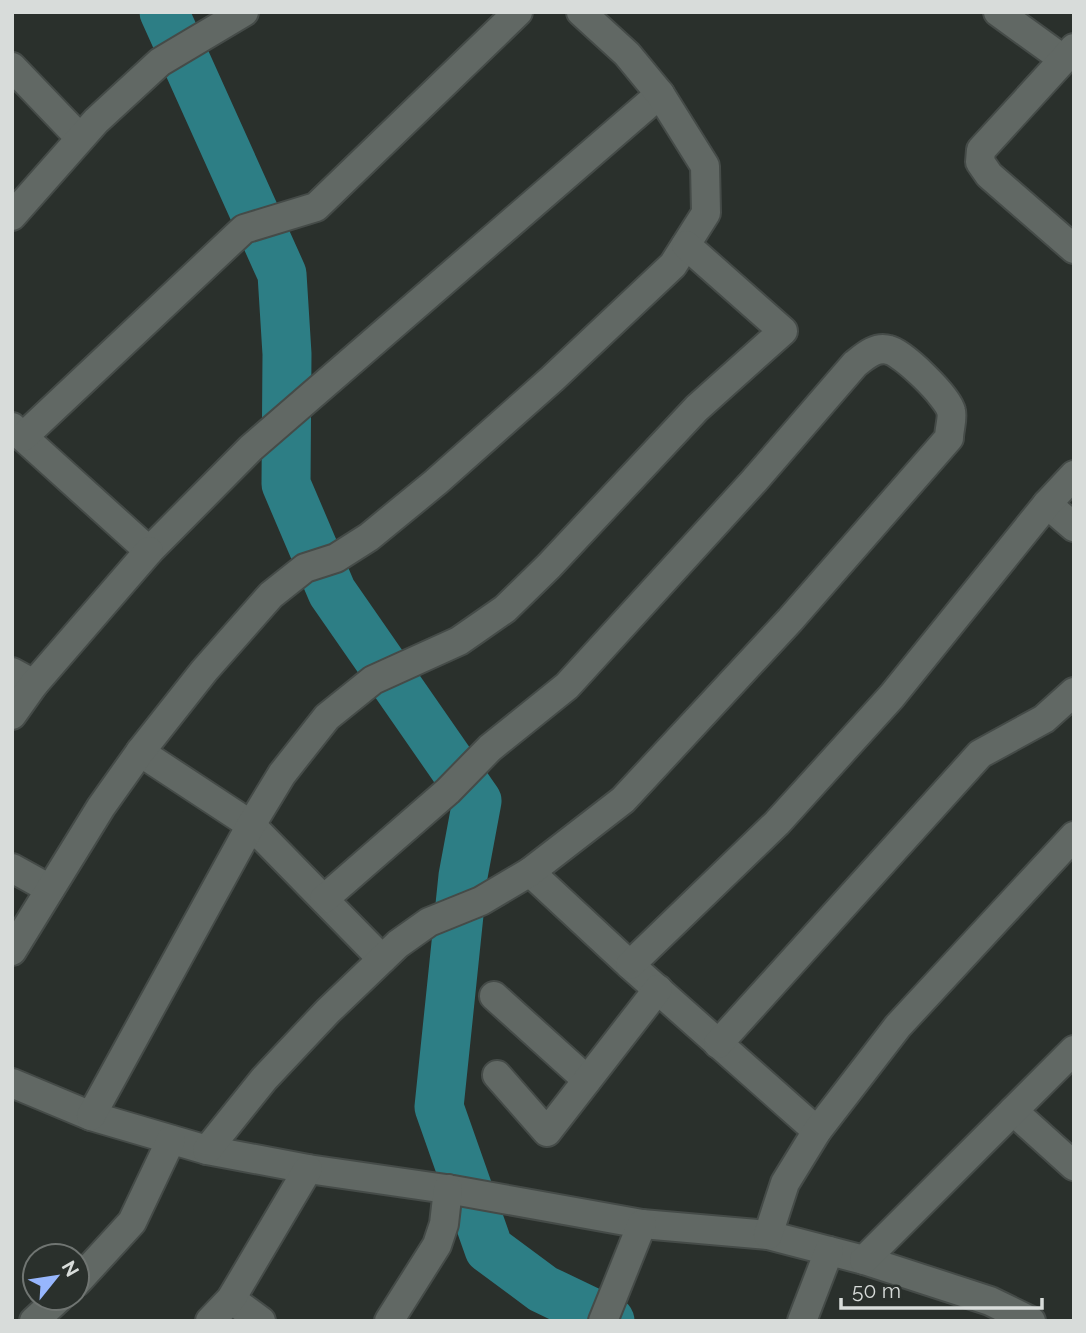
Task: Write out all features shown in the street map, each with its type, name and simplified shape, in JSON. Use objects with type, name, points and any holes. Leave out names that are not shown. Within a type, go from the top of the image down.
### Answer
[{"type":"street","points":[[12,216],[80,138],[160,62],[244,12]]},
{"type":"street","points":[[149,551],[17,432],[244,229],[316,207],[518,12]]},
{"type":"street","points":[[12,951],[101,807],[140,751],[241,626],[271,595],[304,568],[336,558],[369,537],[436,482],[552,379],[673,265],[706,213],[705,166],[660,94],[627,54],[581,12]]},
{"type":"street","points":[[998,12],[1069,54],[981,150],[981,162],[989,176],[1074,248]]},
{"type":"street","points":[[12,67],[80,138]]},
{"type":"street","points":[[12,715],[23,678],[251,448],[660,94]]},
{"type":"street","points":[[91,1116],[251,825],[282,774],[327,717],[373,680],[459,641],[505,609],[549,566],[697,408],[782,331],[685,245]]},
{"type":"street","points":[[207,1150],[264,1079],[328,1011],[398,944],[429,922],[481,901],[530,872],[623,800],[790,621],[948,438],[951,411],[942,395],[900,355],[888,349],[870,352],[862,358],[567,686],[490,748],[448,791],[324,899]]},
{"type":"street","points":[[629,965],[786,813],[892,696],[1047,504],[1074,475]]},
{"type":"street","points":[[1047,504],[1074,527]]},
{"type":"street","points":[[718,1044],[980,754],[1044,719],[1074,692]]},
{"type":"street","points":[[140,751],[251,825],[382,959]]},
{"type":"street","points":[[768,1235],[785,1183],[817,1131],[898,1026],[1074,836]]},
{"type":"street","points":[[12,868],[50,889]]},
{"type":"street","points":[[530,872],[629,965],[817,1131]]},
{"type":"street","points":[[497,1075],[547,1132],[658,989]]},
{"type":"street","points":[[494,996],[587,1080]]},
{"type":"street","points":[[863,1260],[1074,1050]]},
{"type":"street","points":[[13,1085],[91,1116],[207,1150],[642,1224],[768,1235],[863,1260],[990,1301],[1031,1321]]},
{"type":"street","points":[[1013,1111],[1074,1167]]},
{"type":"street","points":[[91,1267],[132,1222],[171,1140]]},
{"type":"street","points":[[210,1321],[230,1299],[308,1169]]},
{"type":"street","points":[[389,1321],[437,1245],[460,1191]]},
{"type":"street","points":[[604,1318],[642,1224]]},
{"type":"street","points":[[802,1321],[829,1251]]},
{"type":"street","points":[[230,1299],[261,1321]]},
{"type":"waterway","points":[[164,12],[282,274],[287,354],[286,484],[332,592],[477,801],[463,876],[439,1107],[489,1249],[543,1289],[610,1321]]}]
